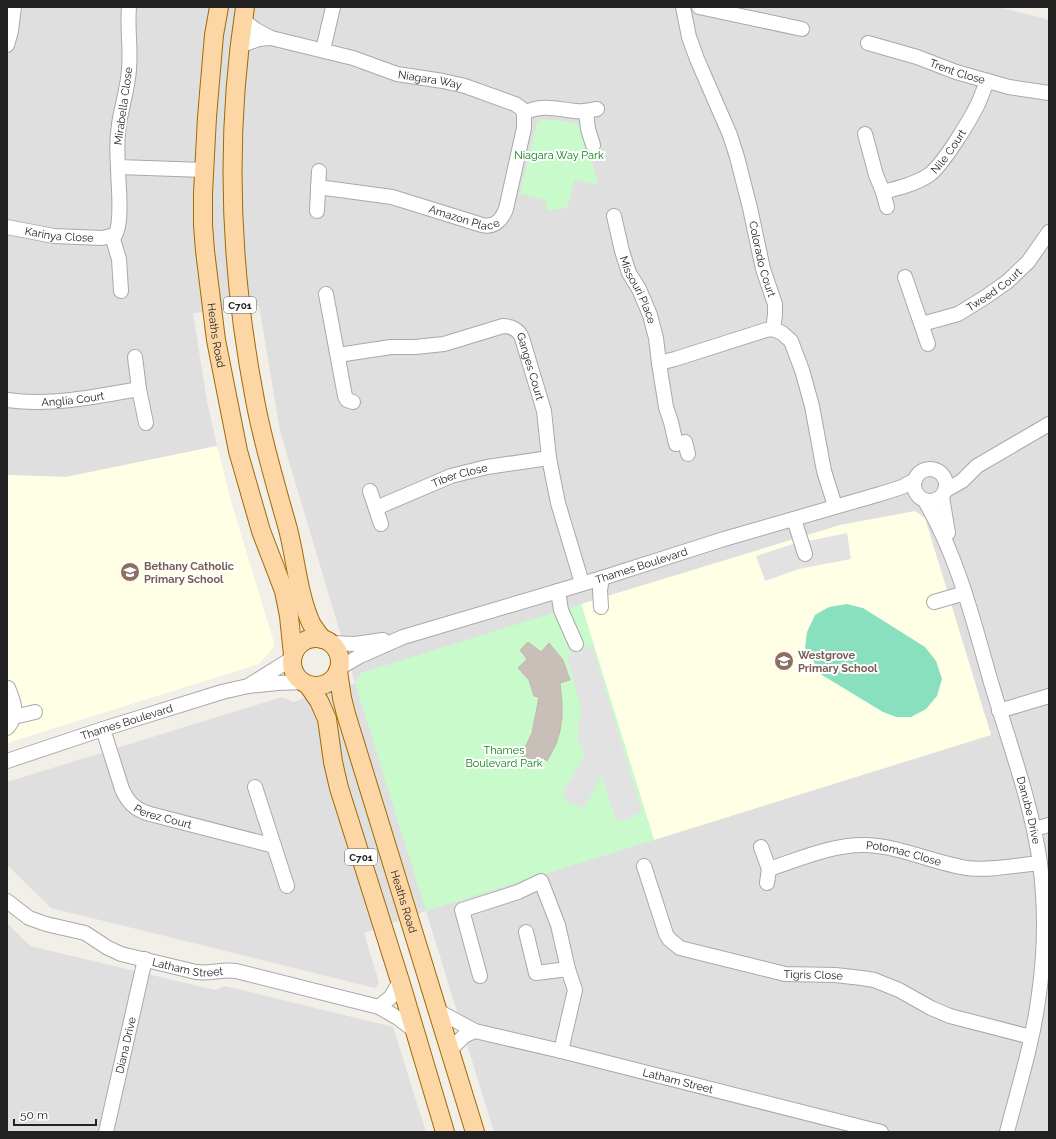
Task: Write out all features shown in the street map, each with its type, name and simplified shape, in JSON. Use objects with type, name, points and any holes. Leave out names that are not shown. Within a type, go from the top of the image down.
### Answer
[{"type":"main road","name":"Heaths Road","points":[[219,7],[210,73],[204,170],[203,193],[205,245],[216,340],[238,451],[250,497],[288,606],[293,656]]},
{"type":"main road","name":"C701","points":[[244,14],[239,46],[233,161],[233,192],[238,289],[255,400],[265,448],[288,531],[303,597],[312,624],[338,653],[339,669]]},
{"type":"main road","points":[[204,170],[225,168],[233,161]]},
{"type":"main road","points":[[293,656],[301,644],[307,640],[314,638],[326,641]]},
{"type":"main road","name":"C701","points":[[293,656],[292,664],[294,671],[298,678],[319,701],[327,719],[333,762],[339,788],[400,981],[445,1132]]},
{"type":"main road","name":"Heaths Road","points":[[339,669],[342,698],[346,714],[476,1132]]},
{"type":"main road","points":[[305,684],[315,686],[329,682],[335,677],[339,669]]},
{"type":"street","points":[[7,45],[11,31],[14,7]]},
{"type":"street","name":"Mirabella Close","points":[[118,167],[117,144],[119,124],[130,68],[128,26],[129,7]]},
{"type":"street","points":[[323,50],[333,7]]},
{"type":"street","name":"Colorado Court","points":[[683,7],[689,37],[730,136],[737,157],[763,269],[775,304],[773,329]]},
{"type":"street","points":[[698,7],[802,29]]},
{"type":"street","name":"Niagara Way","points":[[244,14],[256,30],[271,38],[353,58],[397,74],[465,86],[515,104],[522,109],[524,113]]},
{"type":"street","name":"Niagara Way","points":[[239,46],[259,39],[271,38]]},
{"type":"street","name":"Trent Close","points":[[867,44],[917,57],[956,72],[1009,87],[1049,93]]},
{"type":"street","name":"Nile Court","points":[[883,192],[910,185],[930,174],[944,158],[978,105],[987,81]]},
{"type":"street","points":[[524,113],[535,108],[547,107],[576,111],[591,110],[588,129],[593,145]]},
{"type":"street","name":"Amazon Place","points":[[318,187],[392,197],[482,225],[493,224],[500,219],[505,212],[524,128],[524,113]]},
{"type":"street","points":[[864,134],[887,207]]},
{"type":"street","points":[[121,291],[119,259],[112,236],[117,232],[118,222],[118,167],[204,170]]},
{"type":"street","points":[[317,211],[320,171]]},
{"type":"street","name":"Missouri Place","points":[[612,214],[629,273],[639,289],[650,315],[656,338],[666,407],[676,444],[685,442],[688,454]]},
{"type":"street","name":"Karinya Close","points":[[7,227],[54,236],[102,238],[112,236]]},
{"type":"street","name":"Tweed Court","points":[[922,324],[958,314],[1007,282],[1028,262],[1049,232]]},
{"type":"street","points":[[906,276],[928,344]]},
{"type":"street","points":[[326,293],[344,396]]},
{"type":"street","name":"Ganges Court","points":[[338,356],[391,347],[415,347],[444,344],[503,326],[518,331],[522,338],[544,411],[549,458],[558,503],[582,583]]},
{"type":"street","points":[[659,363],[766,330],[773,329],[782,333],[791,341],[800,363],[812,406],[824,471],[835,506]]},
{"type":"street","points":[[135,357],[139,389],[146,423]]},
{"type":"street","name":"Anglia Court","points":[[7,400],[24,403],[48,403],[71,401],[139,389]]},
{"type":"street","points":[[978,466],[957,471],[940,472],[935,470],[925,470],[921,472],[915,480],[914,490],[923,500],[934,501],[962,481],[978,466],[1049,424]]},
{"type":"street","name":"Tiber Close","points":[[376,508],[451,476],[487,467],[549,458]]},
{"type":"street","points":[[940,472],[946,480],[944,494]]},
{"type":"street","name":"Thames Boulevard","points":[[339,669],[360,656],[402,637],[602,578],[724,539],[880,494],[902,487],[915,480]]},
{"type":"street","points":[[370,491],[381,524]]},
{"type":"street","name":"Thames Boulevard","points":[[880,494],[923,500]]},
{"type":"street","name":"Danube Drive","points":[[944,494],[944,517],[955,566]]},
{"type":"street","name":"Danube Drive","points":[[923,500],[936,520],[965,593],[999,711],[1020,775],[1034,830],[1040,863],[1043,887],[1046,948],[1031,1037],[1007,1132]]},
{"type":"street","points":[[794,519],[805,554]]},
{"type":"street","points":[[601,606],[600,590],[602,578]]},
{"type":"street","points":[[558,591],[561,610],[576,644]]},
{"type":"street","points":[[934,602],[965,593]]},
{"type":"street","name":"Thames Boulevard","points":[[326,641],[355,644],[402,637]]},
{"type":"street","name":"Thames Boulevard","points":[[248,686],[293,656]]},
{"type":"street","name":"Thames Boulevard","points":[[7,761],[222,692],[248,686],[278,683],[305,684]]},
{"type":"street","points":[[8,688],[14,704],[10,723]]},
{"type":"street","points":[[999,711],[1049,696]]},
{"type":"street","points":[[10,723],[35,712]]},
{"type":"street","name":"Perez Court","points":[[103,729],[122,789],[126,798],[135,808],[150,814],[274,846]]},
{"type":"street","points":[[256,787],[287,886]]},
{"type":"street","points":[[1034,830],[1049,825]]},
{"type":"street","name":"Potomac Close","points":[[769,869],[840,847],[867,845],[967,868],[988,869],[1040,863]]},
{"type":"street","points":[[761,847],[769,869],[767,883]]},
{"type":"street","name":"Tigris Close","points":[[644,866],[666,934],[674,944],[680,948],[747,966],[784,974],[835,975],[874,980],[899,990],[931,1008],[950,1016],[1031,1037]]},
{"type":"street","points":[[480,976],[462,910],[518,892],[541,881],[558,925],[568,969],[575,990],[561,1051]]},
{"type":"street","name":"Latham Street","points":[[7,902],[29,918],[46,924],[85,933],[108,948],[121,954],[204,973],[226,970],[236,971],[379,1007],[398,1018],[415,1031]]},
{"type":"street","points":[[526,932],[536,973],[568,969]]},
{"type":"street","name":"Diana Drive","points":[[106,1132],[145,959]]},
{"type":"street","points":[[379,1007],[391,997],[400,981]]},
{"type":"street","name":"Latham Street","points":[[438,1011],[475,1031],[561,1051],[881,1132]]},
{"type":"street","points":[[450,1050],[464,1036],[475,1031]]},
{"type":"shaded area","points":[[7,7],[998,7],[1049,20],[1049,1132],[494,1132],[426,911],[364,933],[379,982],[375,988],[51,908],[7,865],[7,782],[282,697],[293,702],[355,683],[280,431],[259,306],[193,313],[207,401],[217,446],[66,477],[7,475]]},
{"type":"shaded area","name":"Bethany Catholic Primary School","points":[[217,446],[230,498],[275,646],[259,664],[7,743],[7,475],[66,477]]},
{"type":"shaded area","name":"Westgrove Primary School","points":[[915,511],[925,518],[991,735],[654,840],[581,604],[840,525]]},
{"type":"shaded area","points":[[847,533],[851,559],[799,569],[765,581],[756,556],[793,544]]},
{"type":"shaded area","points":[[592,645],[642,811],[629,819],[616,821],[602,775],[584,808],[570,804],[562,794],[585,755],[579,744],[578,726],[582,712],[567,655]]},
{"type":"shaded area","points":[[7,923],[30,946],[215,990],[224,986],[234,988],[393,1027],[426,1132],[7,1132]]},
{"type":"green space","name":"Niagara Way Park","points":[[543,119],[580,125],[599,185],[575,179],[567,208],[547,211],[545,200],[520,193],[537,123]]},
{"type":"green space","name":"Thames Boulevard Park","points":[[581,604],[654,840],[426,911],[355,683],[361,673]]},
{"type":"green space","points":[[847,604],[863,608],[925,647],[936,661],[942,679],[937,696],[926,709],[911,717],[896,717],[883,712],[822,675],[805,648],[807,632],[815,615],[829,607]]},
{"type":"building","points":[[528,642],[541,652],[549,643],[563,660],[570,680],[560,683],[562,717],[556,744],[547,761],[539,756],[536,764],[521,756],[532,733],[539,697],[534,696],[529,680],[518,668],[527,659],[520,650]]},
{"type":"place","name":"Bethany Catholic Primary School","points":[[130,572]]},
{"type":"place","name":"Westgrove Primary School","points":[[784,661]]}]
